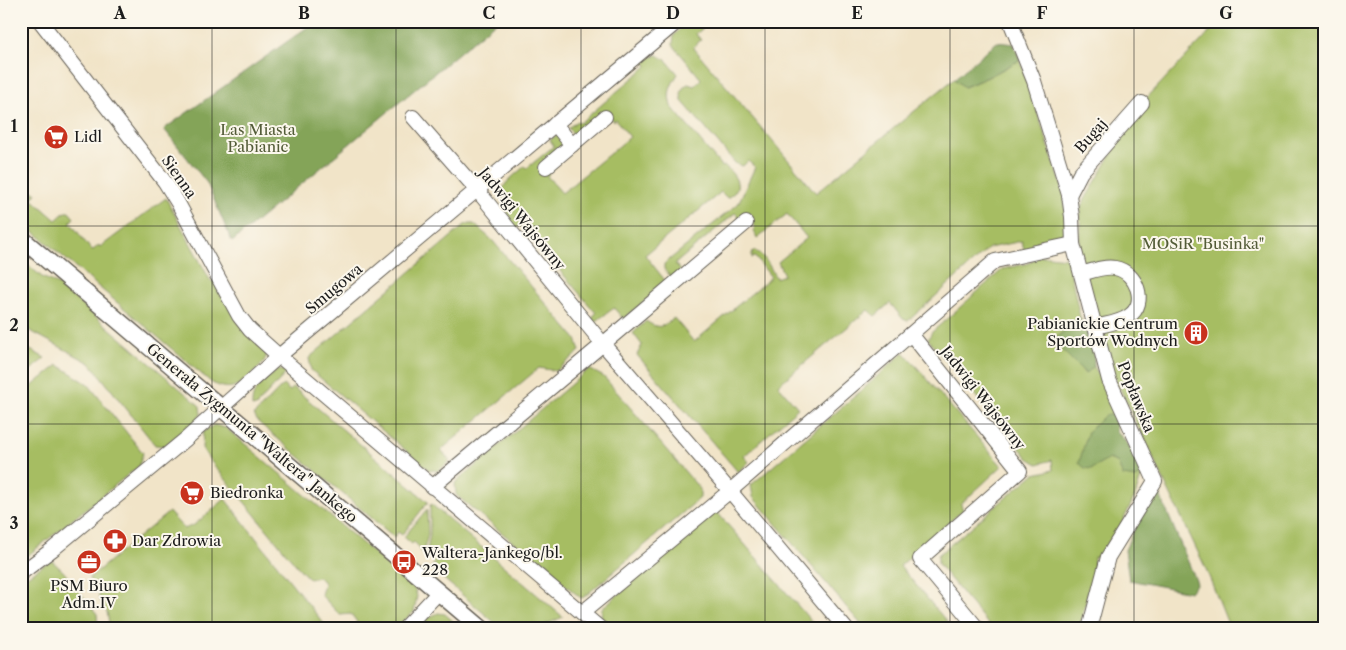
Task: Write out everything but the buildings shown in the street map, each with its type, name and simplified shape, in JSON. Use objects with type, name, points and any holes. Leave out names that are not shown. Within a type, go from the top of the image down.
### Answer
[{"type":"street","name":"Sienna","points":[[40,21],[165,182],[239,316],[250,330],[279,356]]},
{"type":"street","name":"Popławska","points":[[1010,21],[1034,81],[1069,195],[1073,244],[1109,380],[1155,481],[1108,557],[1089,629]]},
{"type":"street","name":"Smugowa","points":[[21,573],[53,549],[222,408],[279,356],[555,124],[668,24]]},
{"type":"street","name":"Bugaj","points":[[1069,195],[1081,172],[1142,103]]},
{"type":"street","name":"Jadwigi Wajsówny","points":[[413,117],[477,190],[603,344],[846,629]]},
{"type":"street","points":[[546,166],[605,117]]},
{"type":"street","points":[[555,124],[572,145]]},
{"type":"street","points":[[432,487],[746,223]]},
{"type":"street","name":"Generała Zygmunta \"Waltera\" Jankego","points":[[21,238],[482,629]]},
{"type":"street","points":[[582,613],[730,491],[995,261],[1073,244]]},
{"type":"street","points":[[1081,274],[1105,268],[1117,269],[1125,272],[1138,286],[1137,306],[1130,315],[1119,322],[1095,326]]},
{"type":"street","name":"Jadwigi Wajsówny","points":[[911,334],[1020,471],[920,559],[978,629]]},
{"type":"street","points":[[279,356],[601,629]]},
{"type":"street","points":[[404,629],[439,592]]},
{"type":"green space","name":"Las Miasta Pabianic","points":[[316,21],[497,21],[232,242],[207,183],[164,129]]},
{"type":"green space","points":[[688,21],[711,21],[696,34],[701,40],[693,47],[816,193],[954,79],[965,87],[1020,60],[1064,192],[1067,231],[1063,235],[1047,243],[1024,250],[1022,241],[989,248],[908,321],[903,319],[890,303],[875,316],[868,310],[778,385],[798,408],[744,456],[749,462],[738,472],[637,355],[642,345],[633,333],[646,321],[654,326],[660,326],[674,318],[694,342],[771,277],[755,257],[752,258],[752,253],[755,251],[762,256],[776,278],[784,275],[778,262],[807,238],[787,214],[757,238],[754,231],[755,226],[747,216],[742,220],[735,213],[675,264],[681,271],[672,278],[664,269],[664,264],[738,204],[755,167],[748,161],[743,166],[736,164],[682,101],[682,89],[688,84],[694,86],[701,79],[673,45],[674,35]]},
{"type":"green space","name":"MOSiR \"Businka\"","points":[[1220,21],[1325,21],[1325,629],[1230,629],[1206,569],[1114,376],[1079,260],[1081,206],[1142,103]]},
{"type":"green space","points":[[997,42],[1014,44],[1020,60],[964,87],[954,79]]},
{"type":"green space","points":[[648,54],[650,57],[658,55],[667,61],[678,74],[670,90],[671,106],[722,167],[725,166],[732,174],[737,182],[737,186],[733,194],[727,198],[721,192],[645,255],[667,283],[623,319],[614,308],[595,322],[592,318],[596,313],[521,225],[515,229],[508,222],[512,219],[502,202],[501,195],[502,190],[510,179],[554,146],[550,140],[557,134],[562,139],[562,145],[541,164],[549,174],[547,176],[562,193],[630,137],[615,119],[613,121],[604,111],[574,135],[568,128],[577,121],[580,123],[647,66],[643,60]]},
{"type":"green space","points":[[25,190],[36,193],[32,199],[56,220],[65,212],[69,212],[74,218],[70,222],[92,251],[166,198],[211,282],[216,280],[267,355],[257,370],[234,387],[229,388],[212,383],[21,221],[21,191]]},
{"type":"green space","points":[[466,224],[474,224],[492,240],[576,339],[580,351],[556,371],[539,368],[441,450],[450,461],[438,471],[429,470],[311,370],[309,358]]},
{"type":"green space","points":[[1038,256],[1066,258],[1068,261],[1080,317],[1057,337],[1085,374],[1094,366],[1119,415],[1092,469],[1108,459],[1117,462],[1136,478],[1142,474],[1135,496],[1122,523],[1103,550],[1104,556],[1094,557],[1093,574],[1079,629],[992,629],[938,564],[938,555],[1034,474],[1053,470],[1052,460],[1038,464],[1028,458],[928,339],[932,332],[1003,269],[1029,263]]},
{"type":"green space","points":[[21,259],[42,277],[59,285],[200,406],[201,415],[164,446],[155,445],[90,363],[21,326]]},
{"type":"green space","points":[[1080,317],[1093,353],[1094,366],[1086,374],[1062,350],[1057,337]]},
{"type":"green space","points":[[21,345],[45,358],[21,378]]},
{"type":"green space","points":[[904,352],[1002,466],[961,504],[963,510],[900,566],[953,629],[865,629],[753,497],[751,485]]},
{"type":"green space","points":[[58,365],[88,384],[143,453],[139,466],[21,561],[21,395]]},
{"type":"green space","points":[[589,369],[604,377],[700,489],[700,498],[581,598],[456,495],[455,483]]},
{"type":"green space","points":[[278,370],[288,371],[256,406],[252,407],[252,400],[256,390]]},
{"type":"green space","points":[[283,385],[290,391],[293,387],[428,502],[402,535],[398,532],[394,537],[258,422],[254,415]]},
{"type":"green space","points":[[1105,415],[1119,415],[1116,431],[1128,444],[1142,474],[1136,478],[1123,476],[1117,462],[1109,459],[1092,469],[1085,468],[1079,463],[1088,432]]},
{"type":"green space","points":[[214,425],[226,428],[414,587],[417,596],[414,612],[394,629],[353,629],[357,622],[351,614],[340,615],[321,595],[324,583],[319,577],[309,579],[209,459],[202,448],[203,432]]},
{"type":"green space","points":[[1160,495],[1197,583],[1190,592],[1129,580],[1125,550],[1142,511],[1155,496]]},
{"type":"green space","points":[[225,499],[328,629],[110,629],[107,612],[89,578],[169,512],[184,529],[194,525]]},
{"type":"green space","points":[[431,504],[563,617],[536,629],[502,629],[431,568],[435,563],[426,556],[430,535]]},
{"type":"green space","points":[[427,509],[428,535],[423,553],[414,542],[412,544],[404,537]]},
{"type":"green space","points":[[716,511],[818,629],[615,629],[601,617],[602,608]]},
{"type":"green space","points":[[51,560],[63,571],[97,614],[98,629],[21,629],[21,580]]},
{"type":"green space","points":[[438,613],[445,614],[462,629],[414,629],[416,624]]},
{"type":"place","name":"Lidl","points":[[56,137]]},
{"type":"place","name":"Pabianickie Centrum Sportów Wodnych","points":[[1196,333]]},
{"type":"place","name":"Biedronka","points":[[192,493]]},
{"type":"place","name":"Dar Zdrowia","points":[[115,541]]},
{"type":"place","name":"PSM Biuro Adm.IV","points":[[89,562]]},
{"type":"place","name":"Waltera-Jankego/bl. 228","points":[[404,562]]}]
